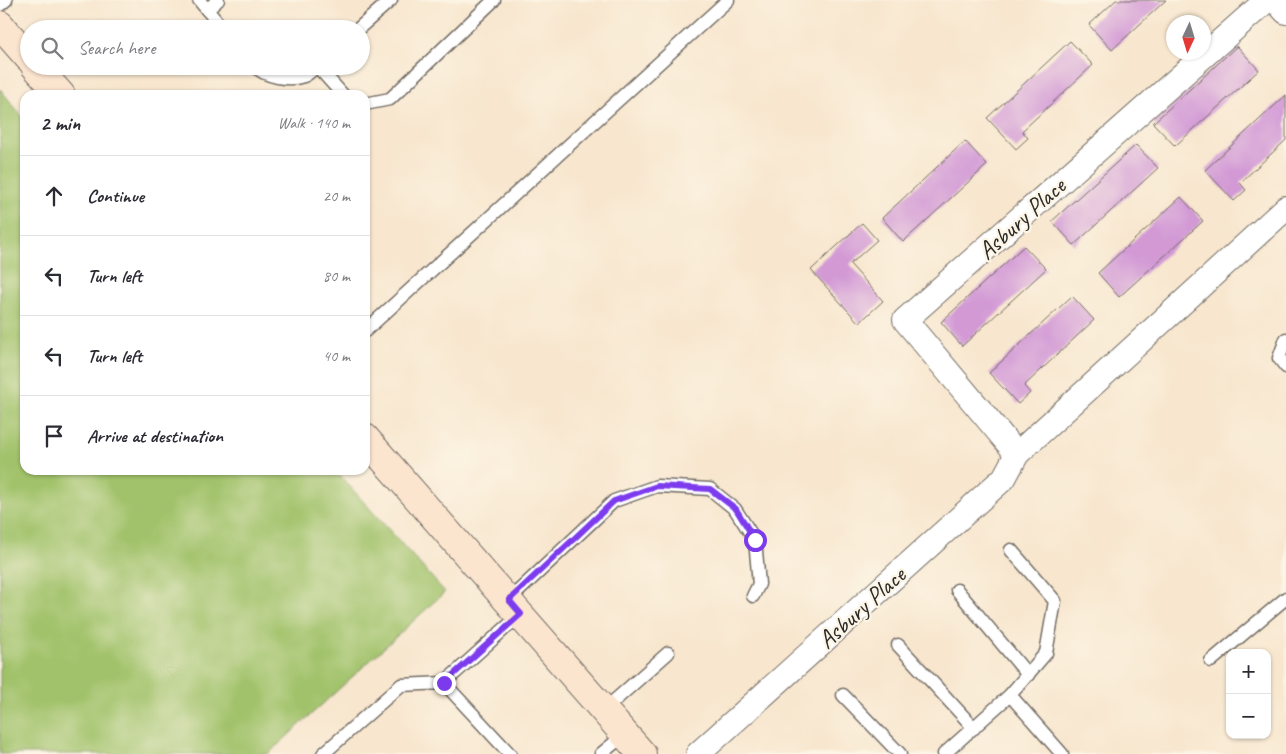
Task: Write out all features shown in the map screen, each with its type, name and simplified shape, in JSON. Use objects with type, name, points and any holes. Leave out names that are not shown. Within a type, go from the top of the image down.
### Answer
[{"type":"main road","points":[[0,25],[20,48]]},
{"type":"main road","points":[[44,75],[57,90]]},
{"type":"main road","points":[[370,444],[642,754]]},
{"type":"street","name":"Asbury Place","points":[[1017,454],[906,320],[1267,0]]},
{"type":"street","points":[[1275,0],[1286,12]]},
{"type":"street","name":"Asbury Place","points":[[698,754],[1004,478],[1017,454],[1286,208]]},
{"type":"lane","points":[[0,5],[6,0]]},
{"type":"lane","points":[[216,20],[203,5],[218,0]]},
{"type":"lane","points":[[368,20],[391,0]]},
{"type":"lane","points":[[370,103],[390,99],[494,0]]},
{"type":"lane","points":[[370,326],[728,0]]},
{"type":"lane","points":[[272,75],[281,78],[306,75]]},
{"type":"lane","points":[[325,75],[339,90]]},
{"type":"lane","points":[[1286,339],[1279,358],[1286,367]]},
{"type":"lane","points":[[323,754],[401,685],[444,683],[614,501],[657,486],[710,489],[736,509],[755,540],[759,584],[753,596]]},
{"type":"lane","points":[[944,754],[1010,695],[1046,654],[1055,601],[1011,550]]},
{"type":"lane","points":[[957,590],[1028,674]]},
{"type":"lane","points":[[1212,661],[1286,598]]},
{"type":"lane","points":[[898,646],[974,728]]},
{"type":"lane","points":[[604,710],[668,653]]},
{"type":"lane","points":[[444,683],[510,754]]},
{"type":"lane","points":[[843,695],[900,754]]},
{"type":"lane","points":[[1010,695],[1062,754]]},
{"type":"lane","points":[[601,754],[625,734]]},
{"type":"green space","points":[[0,89],[20,114],[20,475],[340,475],[445,592],[268,754],[0,754]]},
{"type":"building","points":[[1116,0],[1166,0],[1112,50],[1089,25]]},
{"type":"building","points":[[1070,41],[1093,65],[1022,131],[1028,138],[1016,149],[987,118]]},
{"type":"building","points":[[1237,46],[1259,70],[1175,146],[1153,123]]},
{"type":"building","points":[[1286,95],[1286,140],[1240,183],[1246,190],[1234,201],[1205,170]]},
{"type":"building","points":[[965,141],[987,165],[903,242],[882,218]]},
{"type":"building","points":[[1136,145],[1158,168],[1074,245],[1052,221]]},
{"type":"building","points":[[1181,197],[1203,221],[1119,297],[1098,273]]},
{"type":"building","points":[[862,223],[877,240],[850,264],[883,301],[859,323],[811,270]]},
{"type":"building","points":[[1024,246],[1046,269],[962,346],[941,322]]},
{"type":"building","points":[[1072,296],[1094,320],[1024,386],[1030,393],[1018,404],[989,373]]},
{"type":"route","points":[[444,683],[521,614],[509,600],[551,558],[614,501],[657,486],[710,489],[736,509],[755,540]]}]
